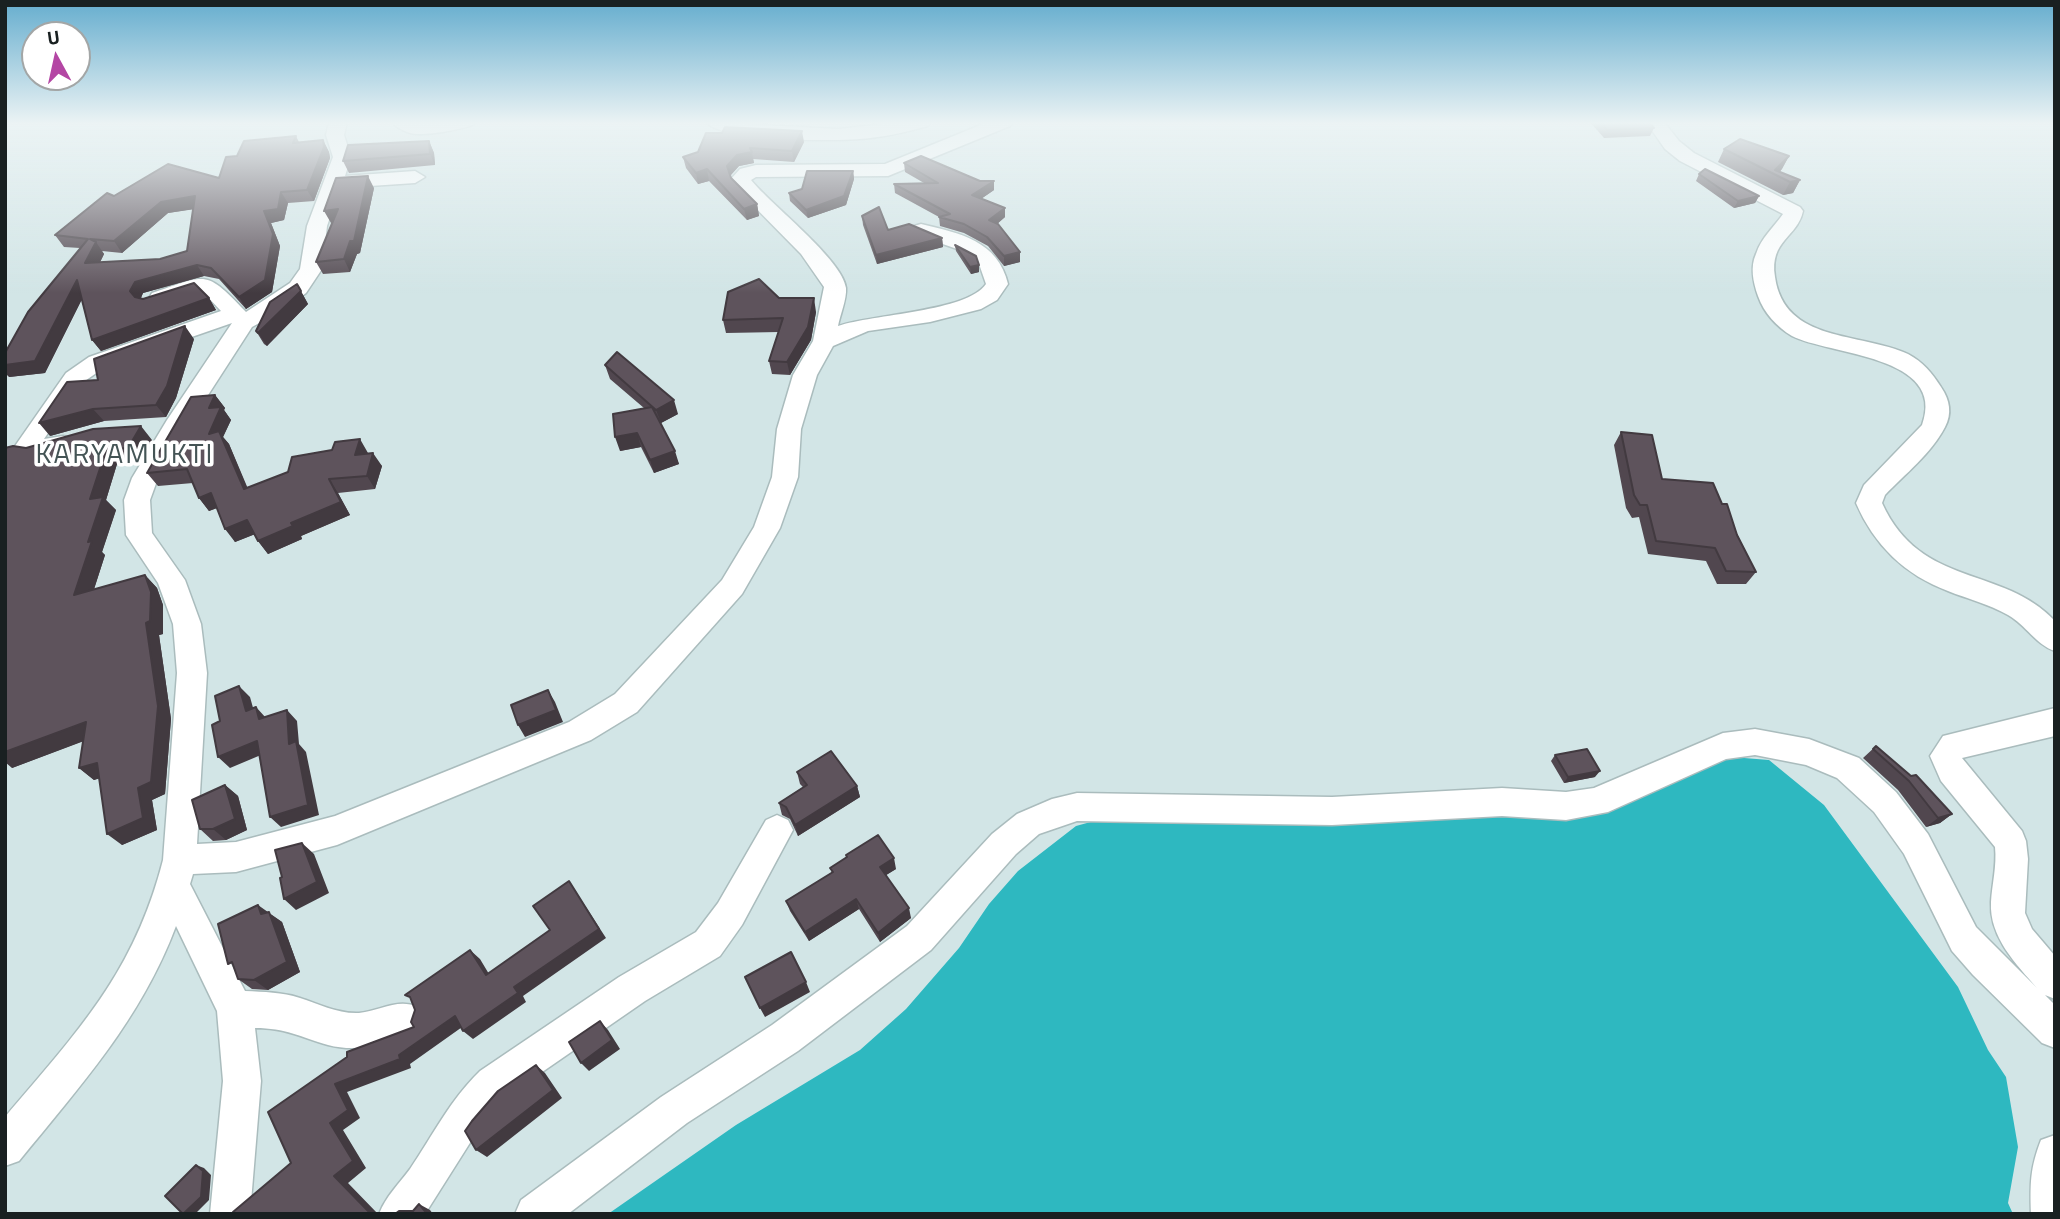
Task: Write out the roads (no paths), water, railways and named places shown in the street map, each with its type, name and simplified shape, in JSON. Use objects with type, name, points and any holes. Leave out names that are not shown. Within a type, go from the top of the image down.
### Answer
[{"type":"street","points":[[80,439],[38,450],[27,446],[75,378],[87,367],[240,318],[283,300],[306,279],[311,270],[317,226],[333,179]]},
{"type":"street","points":[[331,183],[389,179]]},
{"type":"street","points":[[177,873],[337,830],[580,730],[626,703],[732,587],[767,528],[785,477],[789,429],[805,375],[824,341],[835,287],[834,278],[811,251],[741,183],[742,179]]},
{"type":"street","points":[[1730,179],[1793,211],[1792,218],[1763,254],[1762,276],[1771,304],[1779,314],[1806,333],[1902,360],[1930,384],[1938,415],[1932,429],[1873,491],[1869,503],[1884,529],[1924,568],[2012,602],[2032,615],[2055,640]]},
{"type":"street","points":[[824,341],[842,331],[876,322],[970,307],[993,294],[999,287],[999,279],[983,253],[920,230]]},
{"type":"street","points":[[152,300],[204,285],[209,286],[240,318]]},
{"type":"street","points":[[5,1147],[117,1006],[144,961],[177,873],[192,673],[187,624],[172,580],[139,535],[137,500],[162,429],[240,318]]},
{"type":"street","points":[[2055,720],[2049,725],[1954,745],[1945,756],[1952,771],[2010,841],[2013,852],[2008,915],[2024,944],[2055,982]]},
{"type":"street","points":[[535,1214],[674,1110],[785,1038],[919,938],[1004,844],[1028,824],[1077,807],[1332,811],[1502,802],[1582,805],[1597,802],[1723,746],[1755,742],[1809,752],[1848,768],[1885,802],[1916,844],[1964,939],[1985,963],[2055,1030]]},
{"type":"street","points":[[399,1214],[419,1189],[475,1100],[493,1084],[632,989],[699,951],[716,937],[777,830]]},
{"type":"street","points":[[177,873],[235,1009],[242,1081],[230,1214]]},
{"type":"street","points":[[235,1009],[272,1010],[298,1015],[329,1027],[358,1031],[405,1020]]},
{"type":"street","points":[[2051,1214],[2049,1175],[2055,1154]]},
{"type":"district","name":"KARYAMUKTI","points":[[125,456]]}]
